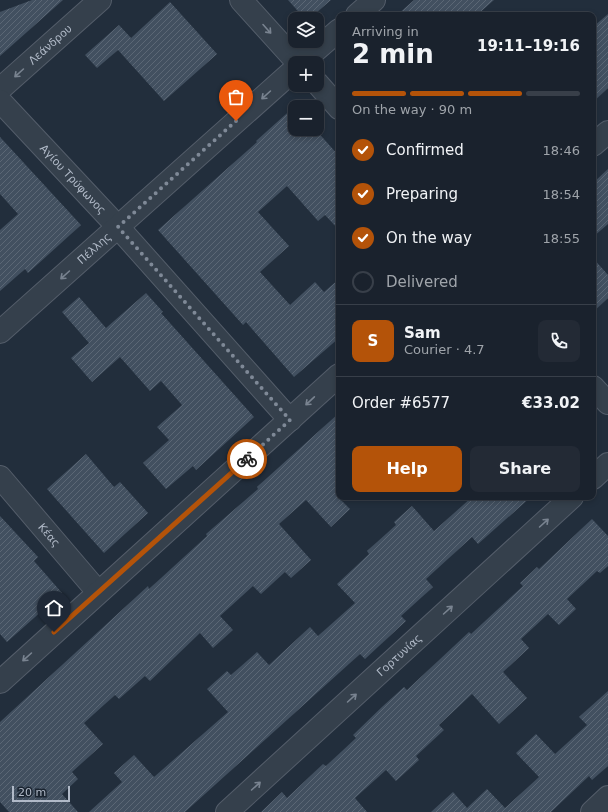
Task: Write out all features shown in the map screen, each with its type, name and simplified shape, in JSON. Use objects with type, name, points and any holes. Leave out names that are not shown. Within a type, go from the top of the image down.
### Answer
[{"type":"street","name":"Λεάνδρου","points":[[0,89],[100,0]]},
{"type":"street","points":[[241,0],[293,56]]},
{"type":"street","points":[[360,12],[374,0]]},
{"type":"street","points":[[308,56],[336,33]]},
{"type":"street","name":"Πέλλης","points":[[0,332],[288,75]]},
{"type":"street","points":[[324,91],[336,105]]},
{"type":"street","name":"Αγίου Τρύφωνος","points":[[0,101],[118,227],[290,420]]},
{"type":"street","points":[[596,142],[608,132]]},
{"type":"street","points":[[0,682],[336,378]]},
{"type":"street","points":[[596,390],[608,403]]},
{"type":"street","points":[[596,475],[608,464]]},
{"type":"street","name":"Κέας","points":[[0,477],[98,592]]},
{"type":"street","name":"Γορτυνίας","points":[[227,812],[569,500]]},
{"type":"street","points":[[592,812],[608,797]]},
{"type":"building","points":[[32,0],[63,0],[0,56],[0,12]]},
{"type":"building","points":[[288,0],[331,0],[317,12],[299,12]]},
{"type":"building","points":[[414,0],[494,0],[480,12],[400,12]]},
{"type":"building","points":[[170,2],[217,54],[164,101],[118,50],[97,68],[85,55],[119,25],[131,38]]},
{"type":"building","points":[[608,14],[608,88],[596,99],[596,24]]},
{"type":"building","points":[[288,112],[288,136],[321,136],[336,153],[336,227],[325,215],[318,221],[287,186],[258,212],[289,246],[260,272],[290,305],[315,282],[324,292],[336,282],[336,341],[294,377],[246,322],[243,325],[158,230],[257,142],[256,141]]},
{"type":"building","points":[[0,137],[81,225],[28,273],[25,269],[0,291],[0,230],[18,214],[0,194]]},
{"type":"building","points":[[608,169],[608,224],[596,234],[596,180]]},
{"type":"building","points":[[596,261],[608,275],[608,298],[596,309]]},
{"type":"building","points":[[146,293],[163,312],[161,313],[254,417],[196,470],[193,466],[166,489],[143,463],[169,440],[157,427],[182,405],[161,381],[150,391],[120,357],[92,382],[71,358],[89,343],[62,312],[79,297],[106,328]]},
{"type":"building","points":[[336,416],[336,500],[341,500],[350,509],[331,527],[306,500],[279,524],[311,560],[291,578],[285,572],[261,594],[253,586],[220,616],[233,630],[213,648],[200,633],[150,681],[145,676],[119,699],[115,695],[84,723],[103,744],[72,772],[78,779],[62,794],[78,812],[9,812],[0,802],[0,722],[148,586],[149,589],[207,536],[206,534],[258,489],[257,487]]},
{"type":"building","points":[[86,454],[114,487],[120,482],[148,513],[104,553],[47,489]]},
{"type":"building","points":[[469,500],[528,500],[478,544],[472,537],[426,579],[433,587],[401,616],[406,621],[365,659],[360,654],[185,812],[89,812],[122,782],[114,773],[134,755],[154,777],[228,712],[207,689],[227,671],[231,675],[257,652],[269,665],[310,627],[318,636],[355,603],[337,584],[369,554],[367,551],[396,525],[394,522],[412,506],[434,531]]},
{"type":"building","points":[[0,516],[38,557],[34,561],[62,593],[7,642],[0,634]]},
{"type":"building","points":[[592,519],[608,536],[608,566],[600,573],[597,571],[567,599],[576,609],[559,625],[548,614],[521,639],[529,648],[503,672],[527,698],[499,724],[472,694],[439,725],[444,730],[416,756],[419,760],[396,781],[386,770],[355,798],[367,812],[261,812],[282,792],[287,798],[323,764],[326,766],[356,738],[353,735],[383,706],[404,687],[407,690],[469,632],[471,634],[523,586],[520,583],[537,567],[539,569]]},
{"type":"building","points":[[608,691],[608,766],[592,780],[589,776],[551,812],[431,812],[453,792],[467,808],[487,789],[505,808],[539,777],[516,753],[536,734],[555,754],[587,725],[579,717]]},
{"type":"way so far","points":[[236,121],[118,227],[290,420],[247,459]]},
{"type":"route","points":[[54,632],[247,459]]}]
